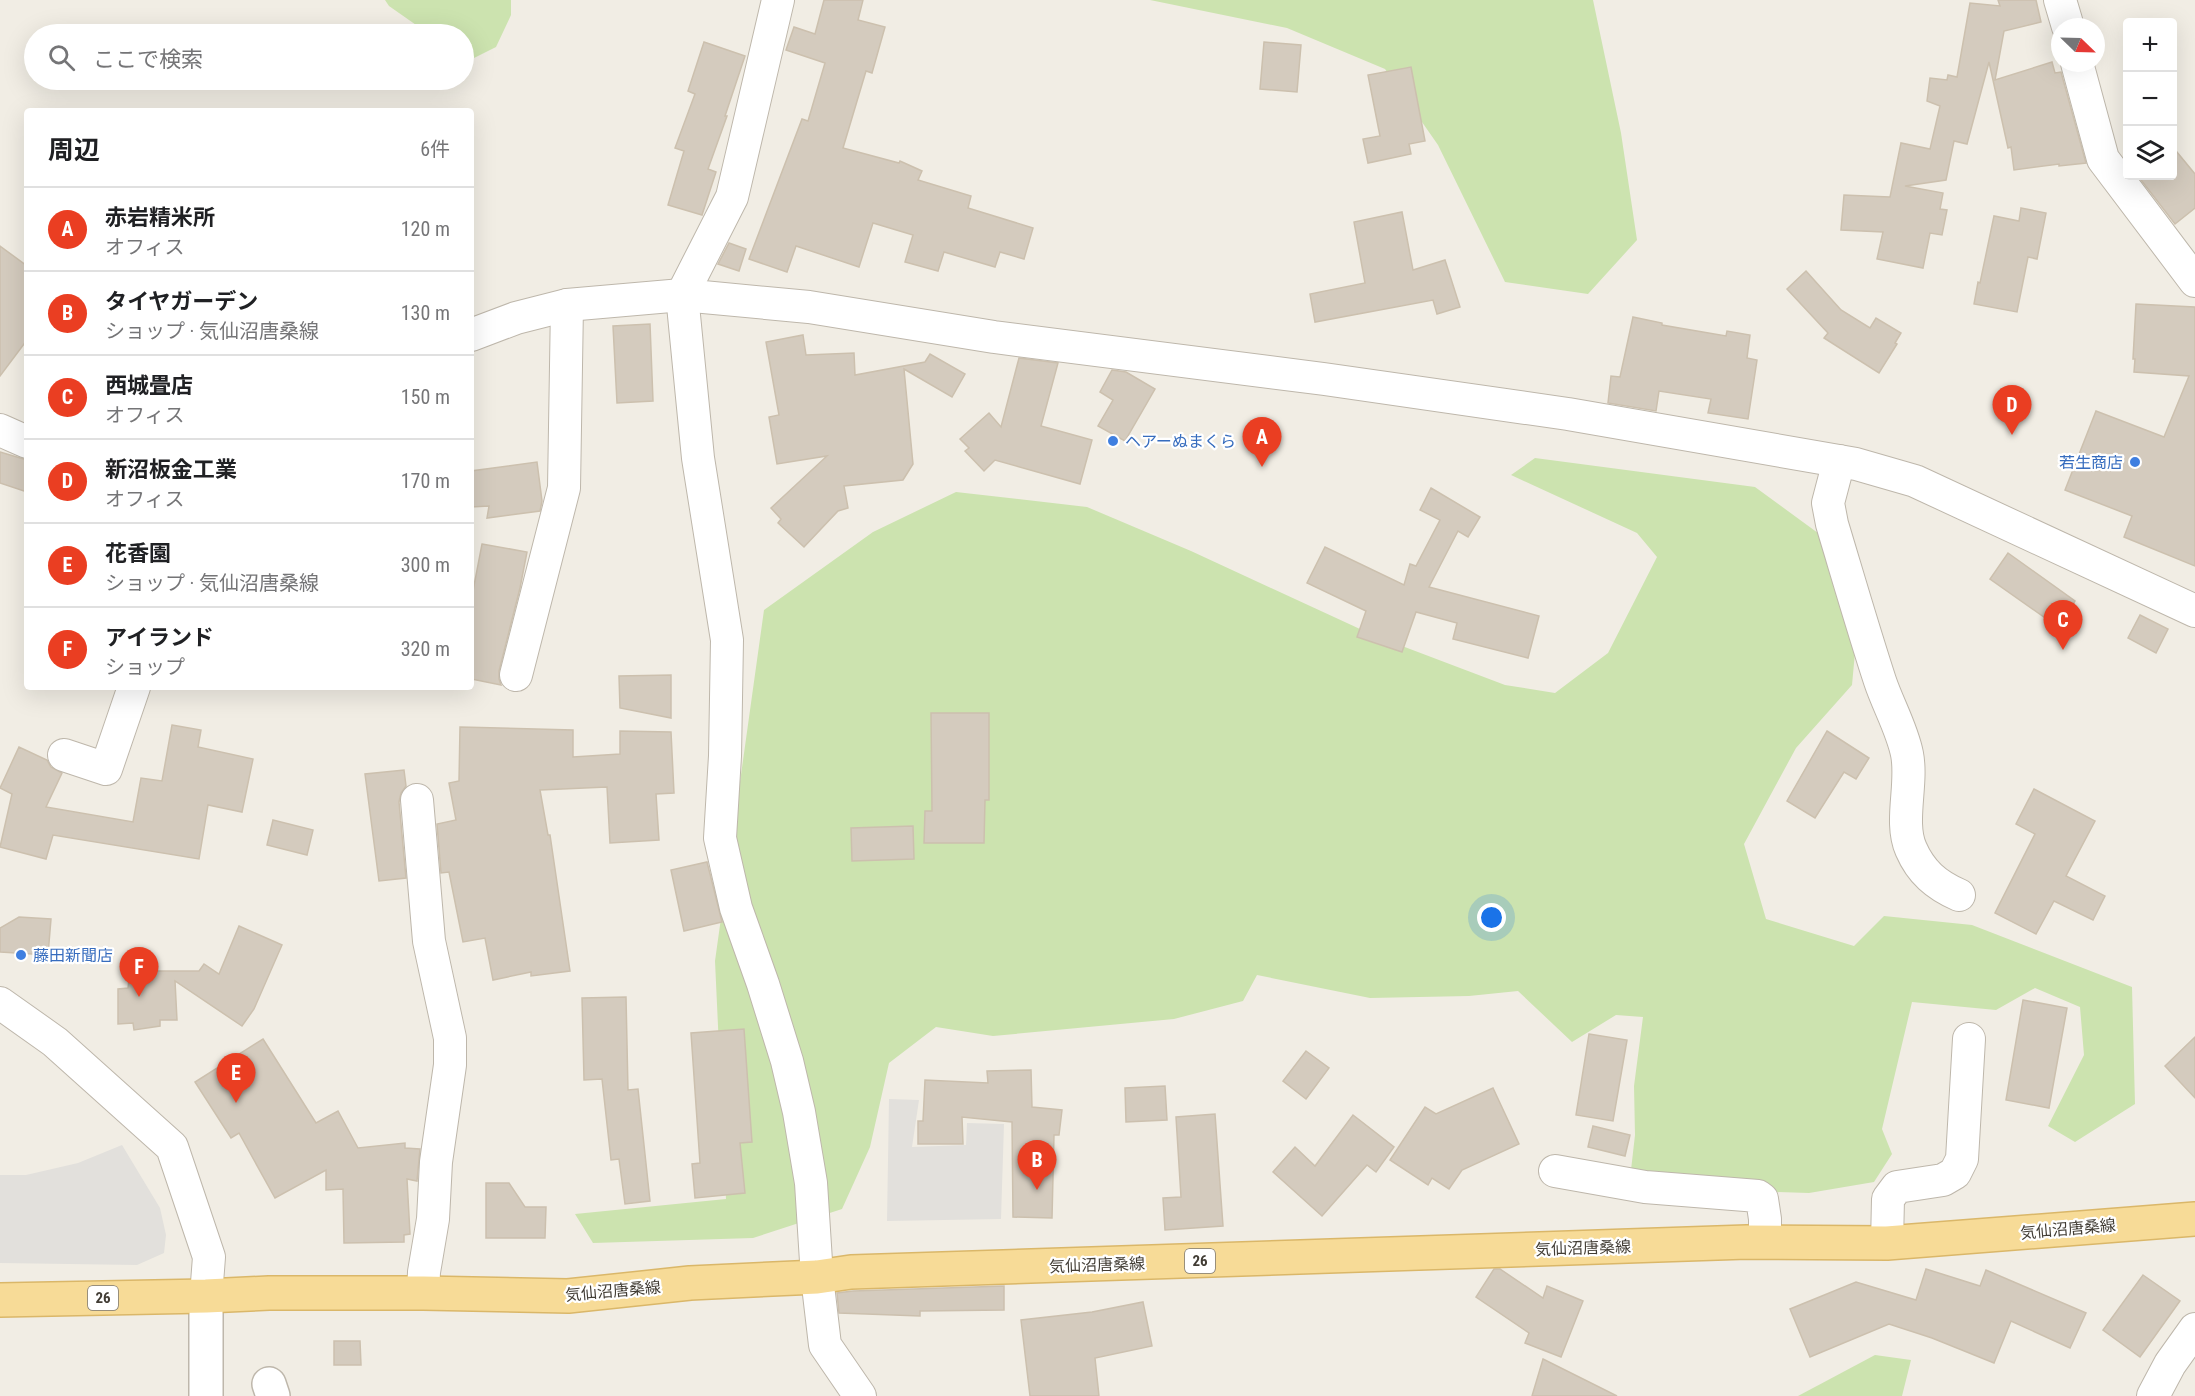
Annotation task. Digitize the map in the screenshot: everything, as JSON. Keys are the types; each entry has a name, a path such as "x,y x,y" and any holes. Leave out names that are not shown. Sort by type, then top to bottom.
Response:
{"main road":[{"name":"気仙沼唐桑線","path":"0,1300 269,1293 568,1296 690,1283 817,1277 863,1272 1765,1242 1887,1243 2195,1219"}],"street":[{"path":"778,0 732,197 682,295 698,458 727,640 725,756 720,838 736,909 787,1061 799,1112 811,1183 817,1277 825,1345 860,1396"},
{"path":"2060,0 2065,18"},
{"path":"2079,72 2103,159 2195,281"},
{"path":"474,334 516,318 567,305 682,295 809,307 994,337 1347,382 1568,414 1839,461 1915,481 2195,611"},
{"path":"516,675 564,488 567,305"},
{"path":"0,430 24,441"},
{"path":"1839,461 1828,503 1832,524 1877,672 1906,753 1909,772 1907,835 1910,848 1925,874 1937,884 1959,895"},
{"path":"64,755 106,769 133,690"},
{"path":"417,800 429,941 450,1038 450,1065 436,1162 434,1219 424,1272 423,1293"},
{"path":"0,1003 55,1041 172,1147 209,1257 206,1296 206,1396"},
{"path":"1887,1243 1888,1199 1896,1186 1942,1180 1955,1173 1962,1159 1969,1039"},
{"path":"1555,1171 1645,1187 1758,1196 1762,1199 1765,1242"},
{"path":"2153,1396 2170,1364 2195,1329"}],"green space":[{"path":"385,0 511,0 511,15 496,47 474,58 474,24 415,24 389,6"},
{"path":"1150,0 1593,0 1621,133 1637,240 1588,294 1505,282 1438,145 1385,69 1287,28"},
{"path":"1535,458 1755,487 1833,544 1860,598 1852,685 1796,748 1744,844 1766,919 1854,946 1884,916 1972,925 2132,987 2135,1104 2075,1142 2048,1126 2084,1055 2080,1007 2035,988 1996,1010 1912,1002 1882,1129 1892,1154 1874,1182 1809,1193 1775,1192 1738,1178 1674,1180 1631,1170 1635,1135 1634,1086 1643,1017 1616,1015 1572,1042 1518,991 1469,996 1370,998 1257,975 1243,1001 1174,1019 993,1036 936,1027 889,1063 870,1147 842,1209 753,1238 593,1243 575,1214 726,1199 715,961 764,610 873,532 956,492 1087,507 1191,551 1373,635 1505,685 1555,693 1608,653 1657,557 1637,533 1511,475"},
{"path":"1875,1355 1911,1360 1902,1396 1798,1396"}],"shaded area":[{"path":"889,1099 919,1100 912,1147 966,1145 967,1123 1004,1124 1001,1219 887,1221"},
{"path":"122,1145 160,1208 166,1235 164,1253 137,1265 0,1263 0,1175 26,1175 78,1163"}],"building":[{"path":"824,0 863,0 858,20 885,27 872,73 866,71 843,148 899,163 900,161 922,171 918,180 971,196 968,208 1033,228 1024,259 1000,252 995,267 944,252 938,271 905,262 913,235 873,223 859,267 796,246 787,272 749,259 802,119 808,121 825,63 786,50 794,27 815,34"},
{"path":"1998,0 2036,0 2041,22 2004,31 1995,80 2051,62 2051,72 2061,72 2086,163 2014,170 2011,147 2008,148 1989,62 1967,144 1954,141 1946,180 1905,186 1943,193 1940,209 1947,210 1942,235 1930,233 1923,268 1877,259 1883,232 1841,230 1844,195 1890,197 1901,143 1930,149 1940,106 1927,101 1930,78 1947,80 1948,75 1957,77 1970,3 2000,6"},
{"path":"704,42 745,56 708,169 716,172 702,215 668,205 684,151 675,148 695,94 688,91"},
{"path":"1264,42 1301,45 1297,92 1260,89"},
{"path":"1411,67 1425,141 1409,144 1411,154 1368,163 1363,139 1380,136 1368,75"},
{"path":"2177,152 2195,174 2195,208 2175,224 2141,180 2177,180"},
{"path":"2021,208 2046,213 2037,259 2028,257 2017,312 1974,304 1994,216 2019,221"},
{"path":"1402,212 1413,270 1445,260 1460,307 1437,314 1433,300 1315,322 1310,294 1365,283 1354,222"},
{"path":"729,243 746,249 739,271 718,264"},
{"path":"0,246 24,264 24,344 0,376"},
{"path":"1806,271 1841,310 1870,328 1876,318 1901,333 1879,373 1824,338 1828,333 1787,289"},
{"path":"2136,304 2195,307 2195,566 2124,537 2132,516 2065,490 2096,411 2164,437 2189,376 2134,372"},
{"path":"1633,317 1662,323 1662,325 1726,336 1727,331 1750,335 1747,358 1757,360 1748,419 1708,413 1711,399 1659,391 1656,411 1608,403 1611,376 1620,377"},
{"path":"650,324 653,401 617,403 613,326"},
{"path":"803,335 806,355 854,353 855,375 925,362 930,354 965,374 952,397 904,369 913,464 903,480 844,486 848,508 838,511 804,547 778,523 781,519 771,508 827,456 777,464 769,417 779,415 766,342"},
{"path":"1019,358 1058,363 1041,426 1092,440 1080,484 995,460 984,471 965,451 969,448 960,439 989,413 1001,427"},
{"path":"1112,370 1126,372 1155,389 1125,441 1098,426 1113,400 1100,392"},
{"path":"0,452 24,459 24,491 0,483"},
{"path":"537,462 542,501 540,511 487,518 489,506 474,507 474,471"},
{"path":"1431,488 1480,517 1468,537 1458,531 1429,587 1539,616 1528,658 1453,639 1457,623 1416,612 1402,652 1357,637 1366,611 1307,583 1325,547 1404,585 1410,564 1416,566 1440,520 1420,510"},
{"path":"482,544 527,552 499,671 501,685 474,680 474,585"},
{"path":"2008,553 2075,601 2058,627 1990,579"},
{"path":"2140,615 2168,629 2156,653 2128,638"},
{"path":"671,675 671,718 620,708 619,676"},
{"path":"931,713 989,713 989,800 985,800 984,843 924,843 925,811 932,811"},
{"path":"172,725 201,730 198,747 253,759 242,812 208,805 199,859 53,835 46,859 0,847 12,794 0,788 19,747 47,760 51,767 62,773 46,807 133,822 141,778 162,781"},
{"path":"460,727 573,730 573,757 620,754 620,731 671,732 674,793 656,794 659,840 610,843 607,787 540,790 548,835 550,835 570,971 531,976 531,972 493,980 485,938 463,942 449,872 441,873 437,824 456,820 449,783 459,781"},
{"path":"1827,731 1869,758 1856,779 1844,772 1815,818 1787,801"},
{"path":"404,770 406,786 399,802 406,878 379,881 365,774"},
{"path":"2034,789 2095,821 2066,876 2105,896 2093,920 2054,901 2036,934 1995,913 2035,834 2016,824"},
{"path":"273,820 313,830 307,855 267,845"},
{"path":"913,826 914,859 852,861 851,828"},
{"path":"707,862 722,922 684,931 671,870"},
{"path":"19,917 51,919 48,955 0,952 0,928"},
{"path":"239,926 282,945 254,1009 242,1026 175,981 177,1020 160,1020 160,1026 134,1030 133,1023 118,1024 118,989 128,988 129,979 142,978 141,971 199,971 204,964 219,974"},
{"path":"626,997 628,1090 638,1089 650,1201 625,1204 619,1159 611,1160 602,1079 584,1080 582,998"},
{"path":"2023,1000 2067,1008 2049,1108 2006,1100"},
{"path":"744,1029 752,1142 740,1143 745,1193 695,1198 692,1164 700,1163 691,1033"},
{"path":"1589,1034 1627,1040 1613,1121 1576,1115"},
{"path":"2195,1037 2195,1098 2165,1066"},
{"path":"263,1039 316,1123 338,1111 358,1148 405,1143 405,1148 420,1149 417,1181 407,1179 410,1234 404,1235 404,1242 344,1243 343,1189 326,1190 326,1170 275,1198 239,1133 231,1138 195,1082"},
{"path":"1306,1051 1329,1068 1306,1099 1283,1081"},
{"path":"1031,1070 1032,1107 1062,1110 1059,1135 1054,1135 1052,1218 1013,1217 1012,1122 962,1117 963,1144 918,1144 918,1121 923,1121 925,1080 988,1083 987,1071"},
{"path":"1165,1086 1167,1120 1126,1122 1125,1088"},
{"path":"1493,1088 1519,1144 1462,1170 1449,1189 1432,1178 1428,1185 1390,1160 1425,1107 1436,1114"},
{"path":"1215,1114 1223,1226 1165,1230 1163,1198 1181,1197 1176,1117"},
{"path":"1353,1115 1394,1147 1376,1172 1367,1165 1322,1216 1273,1172 1295,1147 1315,1166"},
{"path":"1593,1126 1630,1135 1625,1156 1588,1147"},
{"path":"486,1183 509,1183 525,1207 546,1207 545,1238 486,1238"},
{"path":"1494,1269 1500,1269 1543,1298 1547,1286 1583,1301 1561,1357 1525,1343 1529,1333 1476,1297"},
{"path":"1926,1269 1980,1286 1986,1270 2086,1313 2070,1348 2011,1321 1994,1363 1932,1338 1889,1324 1810,1357 1790,1309 1856,1282 1916,1300"},
{"path":"2143,1275 2180,1301 2140,1357 2103,1330"},
{"path":"1004,1286 1004,1310 920,1311 920,1316 839,1313 837,1293"},
{"path":"1143,1302 1152,1346 1095,1358 1099,1396 1030,1396 1021,1320 1092,1312"},
{"path":"334,1341 360,1341 361,1365 334,1365"},
{"path":"1543,1359 1617,1396 1532,1396"}],"place":[{"name":"新沼板金工業","path":"2012,435"},
{"name":"ヘアーぬまくら","path":"1113,441"},
{"name":"若生商店","path":"2135,462"},
{"name":"赤岩精米所","path":"1262,467"},
{"name":"西城畳店","path":"2063,650"},
{"name":"藤田新聞店","path":"21,955"},
{"name":"アイランド","path":"139,997"},
{"name":"花香園","path":"236,1103"},
{"name":"タイヤガーデン","path":"1037,1190"}]}
